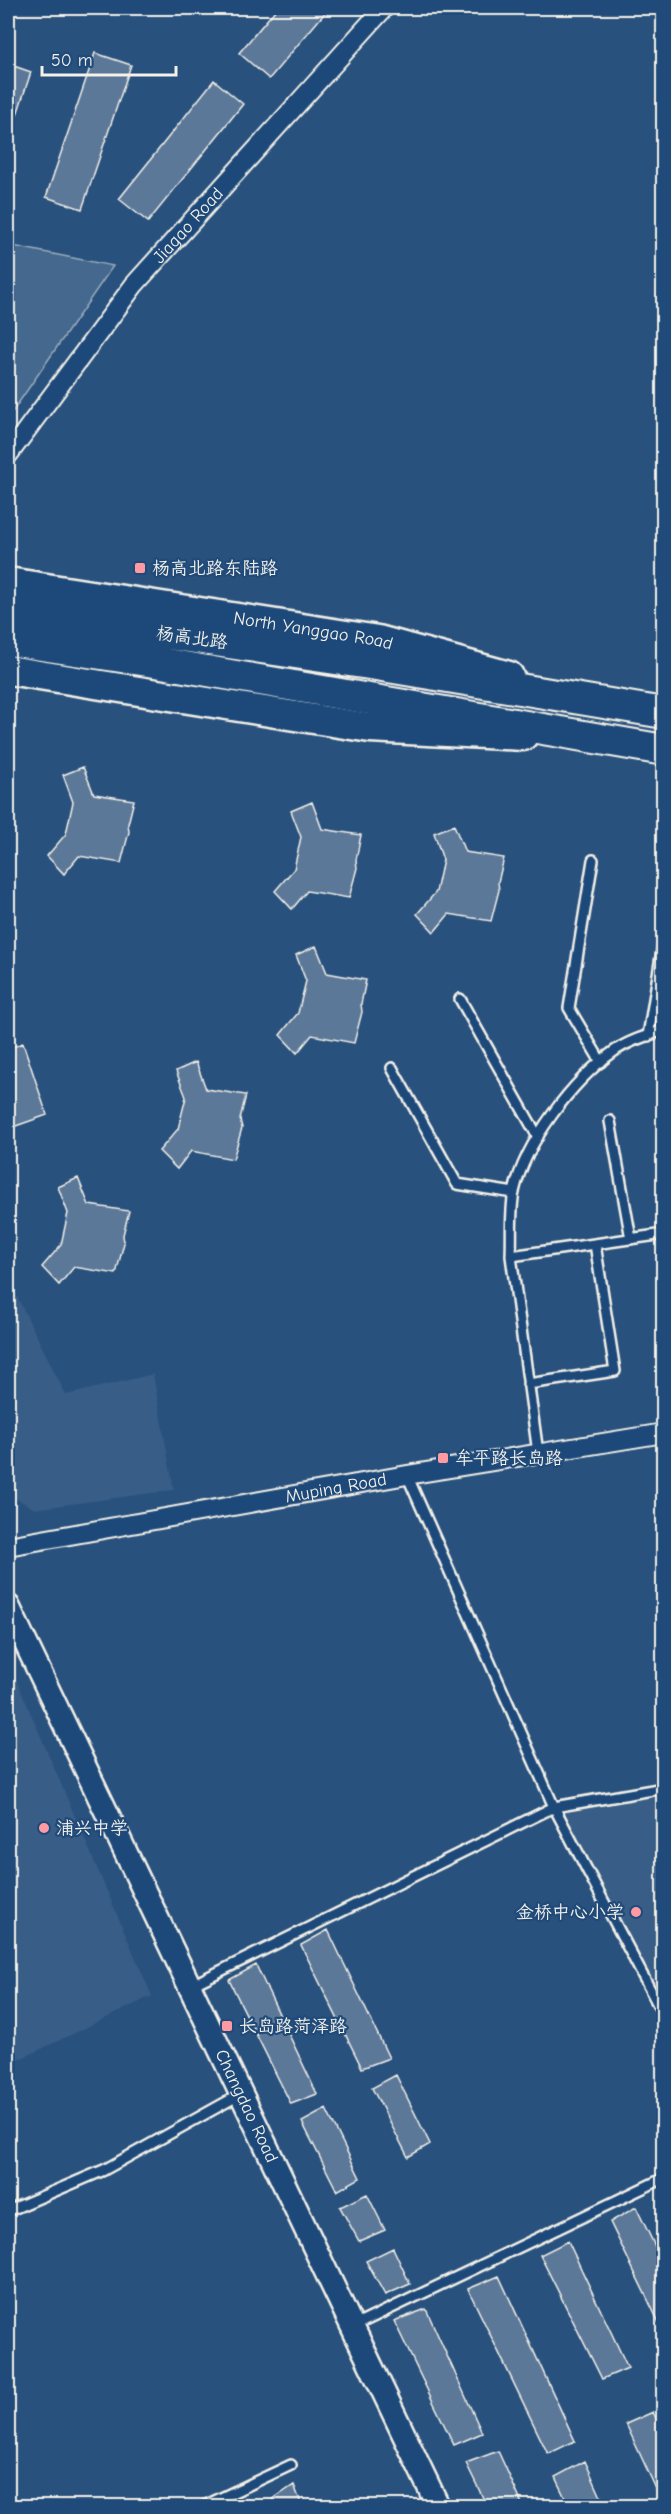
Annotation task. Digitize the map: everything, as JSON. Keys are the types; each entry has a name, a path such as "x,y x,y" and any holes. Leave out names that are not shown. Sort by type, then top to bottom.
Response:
{"highway":[{"name":"杨高北路","path":"8,610 376,665"},
{"name":"杨高北路","path":"8,640 369,699 606,741"},
{"name":"North Yanggao Road","path":"376,665 663,713"},
{"path":"606,741 663,750"}],"main road":[{"name":"North Yanggao Road","path":"8,582 378,640 612,704"},
{"path":"8,670 370,728 606,741"}],"street":[{"name":"Jiagao Road","path":"8,455 134,285 384,8"},
{"name":"Muping Road","path":"8,1546 407,1475 663,1433"},
{"name":"Changdao Road","path":"8,1606 438,2506"}],"lane":[{"path":"593,860 569,1008 602,1062"},
{"path":"648,1036 663,938"},
{"path":"460,999 538,1137"},
{"path":"538,1453 511,1256 514,1193 526,1155 552,1116 583,1078 628,1042 663,1030"},
{"path":"392,1068 457,1184 514,1193"},
{"path":"610,1121 632,1239"},
{"path":"511,1256 663,1234"},
{"path":"528,1384 615,1371 595,1244"},
{"path":"407,1475 554,1807 663,2016"},
{"path":"190,1986 554,1807 663,1788"},
{"path":"8,2211 104,2170 242,2094"},
{"path":"352,2327 663,2178"},
{"path":"204,2506 291,2465"}],"shaded area":[{"path":"8,245 113,266 8,418"},
{"path":"8,1278 66,1395 153,1374 174,1490 35,1509 8,1494"},
{"name":"浦兴中学","path":"8,1660 152,1996 8,2065"},
{"name":"金桥中心小学","path":"663,1788 663,2018 554,1807"}],"building":[{"path":"8,8 14,8 8,29"},
{"path":"277,8 329,8 269,79 239,53"},
{"path":"95,53 131,65 82,209 46,197"},
{"path":"8,64 31,72 8,142"},
{"path":"214,80 243,104 148,222 119,199"},
{"path":"83,767 94,794 134,800 128,824 129,832 121,863 79,856 64,874 47,856 66,834 73,802 63,775"},
{"path":"312,802 322,829 361,835 356,860 357,868 349,898 307,891 292,909 275,891 294,869 301,837 291,811"},
{"path":"454,825 465,852 504,858 498,882 499,890 491,921 449,914 434,932 417,914 436,892 443,860 434,833"},
{"path":"316,946 327,973 366,980 361,1004 362,1012 354,1043 312,1035 297,1053 280,1035 298,1013 306,981 296,955"},
{"path":"23,1043 47,1115 13,1127 8,1111 8,1049"},
{"path":"196,1062 206,1089 246,1095 240,1119 242,1128 233,1159 191,1151 177,1169 159,1151 178,1129 186,1097 176,1071"},
{"path":"78,1178 89,1205 129,1211 123,1235 124,1243 116,1274 74,1267 59,1285 42,1267 61,1245 68,1213 58,1187"},
{"path":"328,1930 389,2058 362,2068 301,1945"},
{"path":"256,1965 317,2094 291,2104 229,1980"},
{"path":"396,2075 430,2144 408,2157 372,2088"},
{"path":"326,2109 360,2178 337,2191 302,2122"},
{"path":"367,2194 385,2230 359,2241 340,2207"},
{"path":"636,2207 664,2265 664,2333 610,2222"},
{"path":"568,2241 628,2368 602,2379 540,2255"},
{"path":"393,2248 410,2284 385,2295 366,2261"},
{"path":"499,2276 575,2441 548,2454 468,2289"},
{"path":"426,2309 482,2433 454,2445 394,2321"},
{"path":"653,2412 664,2435 664,2506 626,2424"},
{"path":"498,2451 523,2506 487,2506 466,2463"},
{"path":"585,2461 605,2506 569,2506 555,2477"},
{"path":"294,2485 302,2506 275,2506 273,2499"}],"place":[{"name":"杨高北路东陆路","path":"140,568"},
{"name":"牟平路长岛路","path":"443,1458"},
{"name":"浦兴中学","path":"44,1828"},
{"name":"金桥中心小学","path":"636,1912"},
{"name":"长岛路菏泽路","path":"227,2026"}]}
